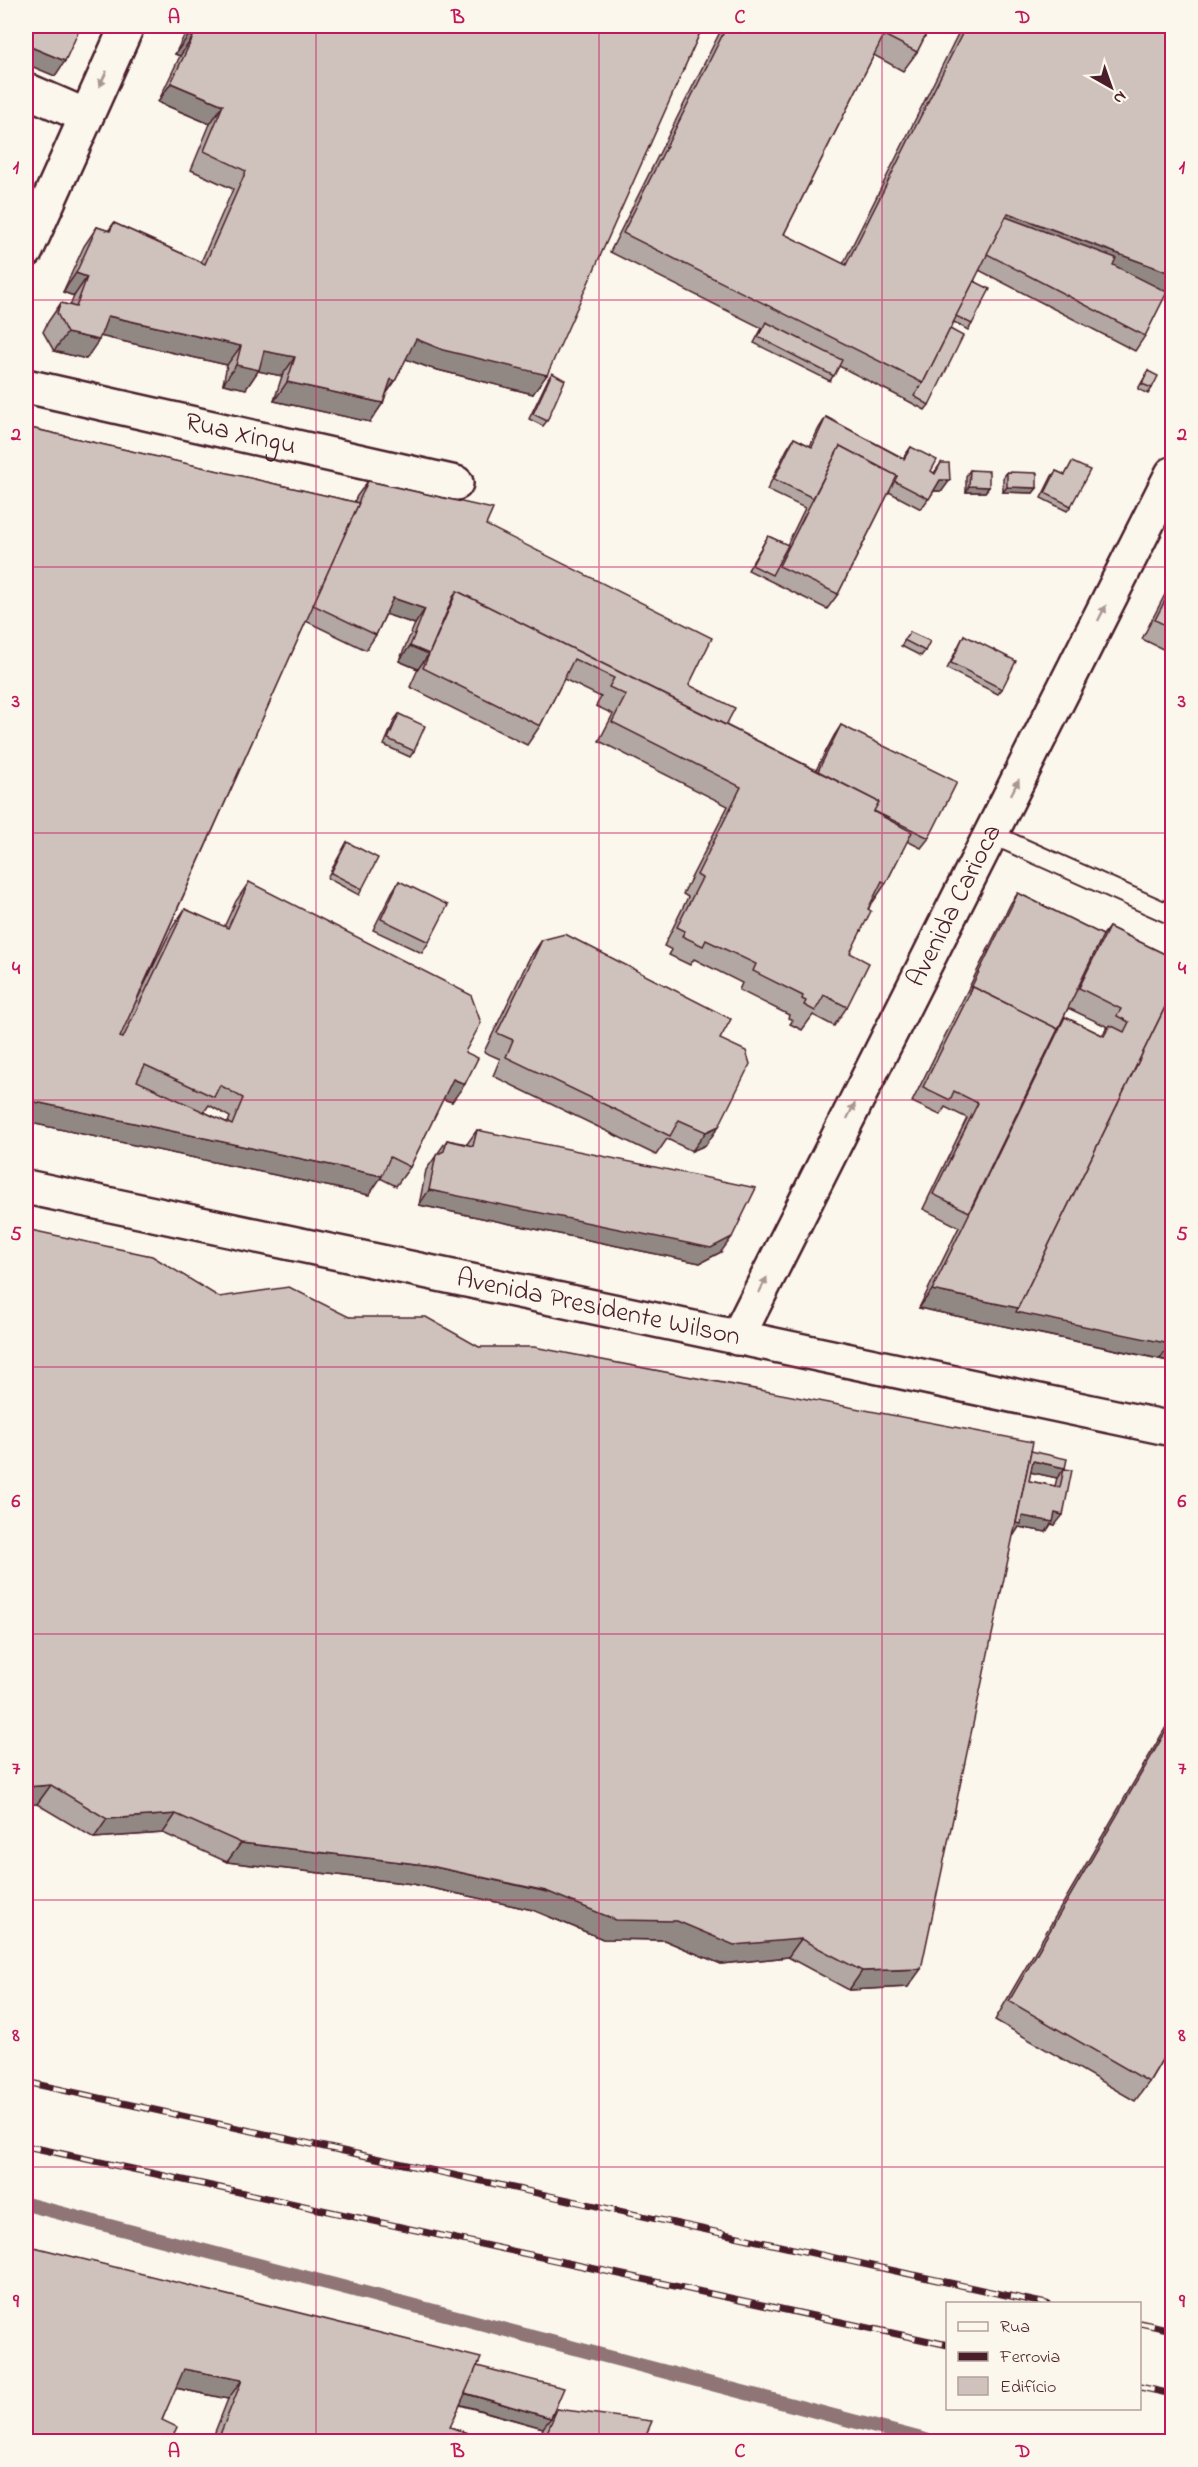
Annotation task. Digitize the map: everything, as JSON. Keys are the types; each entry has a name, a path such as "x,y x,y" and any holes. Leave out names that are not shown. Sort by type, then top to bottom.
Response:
{"street":[{"path":"26,251 128,26"},
{"path":"26,90 86,116"},
{"name":"Rua Xingu","path":"26,386 456,483"},
{"name":"Avenida Carioca","path":"737,1338 1173,474"},
{"name":"Avenida Presidente Wilson","path":"26,1187 1173,1430"}],"lane":[{"path":"991,834 1173,915"}],"building":[{"path":"26,26 81,26 65,61 26,45"},
{"path":"193,26 703,26 547,375 443,350 416,339 395,381 391,379 383,403 287,382 295,357 264,351 259,370 236,365 241,346 108,316 99,340 67,333 57,313 61,303 76,307 87,277 76,273 97,227 110,231 114,223 205,264 246,171 204,151 223,105 171,83 193,37 189,35"},
{"path":"727,26 930,26 917,52 884,35 784,234 846,265 966,26 1173,26 1173,274 1008,213 923,383 623,233"},
{"path":"26,113 33,116 26,133"},
{"path":"1006,217 1116,258 1113,265 1167,292 1145,336 987,254"},
{"path":"974,281 990,289 972,324 956,316"},
{"path":"766,322 842,360 834,376 758,337"},
{"path":"950,329 963,336 929,405 914,396"},
{"path":"1148,371 1158,376 1152,388 1142,384"},
{"path":"552,373 565,380 547,421 533,414"},
{"path":"826,417 904,459 911,447 937,460 931,471 935,474 941,463 949,463 950,480 940,480 929,499 894,481 897,476 840,446 813,498 774,479 794,438 812,447"},
{"path":"26,427 359,503 120,1037 123,1038 185,909 228,928 249,882 471,995 481,1023 465,1052 478,1058 465,1084 453,1079 410,1167 390,1157 382,1176 26,1100","holes":["145,1065 214,1097 220,1085 243,1098 232,1125 137,1081"]},
{"path":"840,446 897,476 838,594 779,566"},
{"path":"1072,462 1090,470 1071,506 1045,493 1056,471 1065,475"},
{"path":"970,470 989,471 989,487 969,486"},
{"path":"1007,472 1037,473 1037,488 1007,487"},
{"path":"368,481 493,509 486,525 712,638 689,685 735,708 726,725 457,591 429,654 410,646 425,609 393,598 376,635 313,605"},
{"path":"768,536 788,545 772,575 752,565"},
{"path":"1173,585 1173,629 1155,620"},
{"path":"457,591 879,802 874,812 912,832 886,883 882,881 868,909 871,911 850,953 869,963 847,1007 824,995 815,1011 804,1005 806,1001 802,999 803,996 753,971 756,964 706,940 703,946 682,936 685,931 677,927 702,878 697,875 741,787 612,722 626,695 609,687 614,678 574,659 540,726 423,668"},
{"path":"910,632 930,641 925,651 904,640"},
{"path":"964,635 1016,661 1002,689 951,663"},
{"path":"399,714 425,726 414,751 388,739"},
{"path":"841,725 957,782 929,838 874,811 879,802 818,771"},
{"path":"347,842 378,858 362,889 331,873"},
{"path":"399,881 448,905 429,942 381,919"},
{"path":"1018,893 1103,935 1058,1029 973,987 969,992"},
{"path":"1109,927 1173,958 1173,991 1018,1308 932,1290 1065,1017 1104,1036 1110,1025 1124,1032 1129,1022 1117,1016 1121,1009 1079,988"},
{"path":"565,934 731,1019 720,1039 746,1051 750,1064 719,1126 706,1132 679,1120 670,1136 506,1057 513,1040 497,1033 542,940"},
{"path":"973,987 1058,1029 969,1212 933,1194 978,1103 954,1091 950,1100 923,1087"},
{"path":"1173,991 1173,1340 1170,1344 1016,1312 1018,1308"},
{"path":"477,1130 756,1188 732,1237 711,1248 429,1190 436,1155 444,1151 447,1140 473,1146"},
{"path":"26,1229 152,1256 219,1297 289,1287 349,1317 426,1317 479,1347 534,1347 1033,1442 921,1969 862,1971 801,1939 734,1945 677,1921 616,1920 546,1891 426,1865 241,1843 176,1814 107,1819 51,1785 26,1787"},
{"path":"1031,1451 1067,1459 1065,1468 1033,1461 1029,1481 1060,1487 1064,1469 1072,1470 1063,1515 1055,1513 1053,1522 1022,1516 1021,1524 1016,1523"},
{"path":"1173,1719 1173,2041 1149,2082 1009,2001"},
{"path":"26,2245 481,2358 450,2427 493,2442 217,2442 242,2380 184,2369 162,2420 177,2427 170,2442 26,2442"},
{"path":"477,2366 564,2388 551,2418 465,2393"},
{"path":"557,2409 652,2421 643,2442 543,2442"}],"waterway":[{"path":"26,2204 933,2442"}],"railway":[{"path":"26,2082 1038,2302"},
{"path":"26,2146 946,2345"},
{"path":"1141,2323 1172,2330"},
{"path":"1141,2387 1172,2394"}]}
